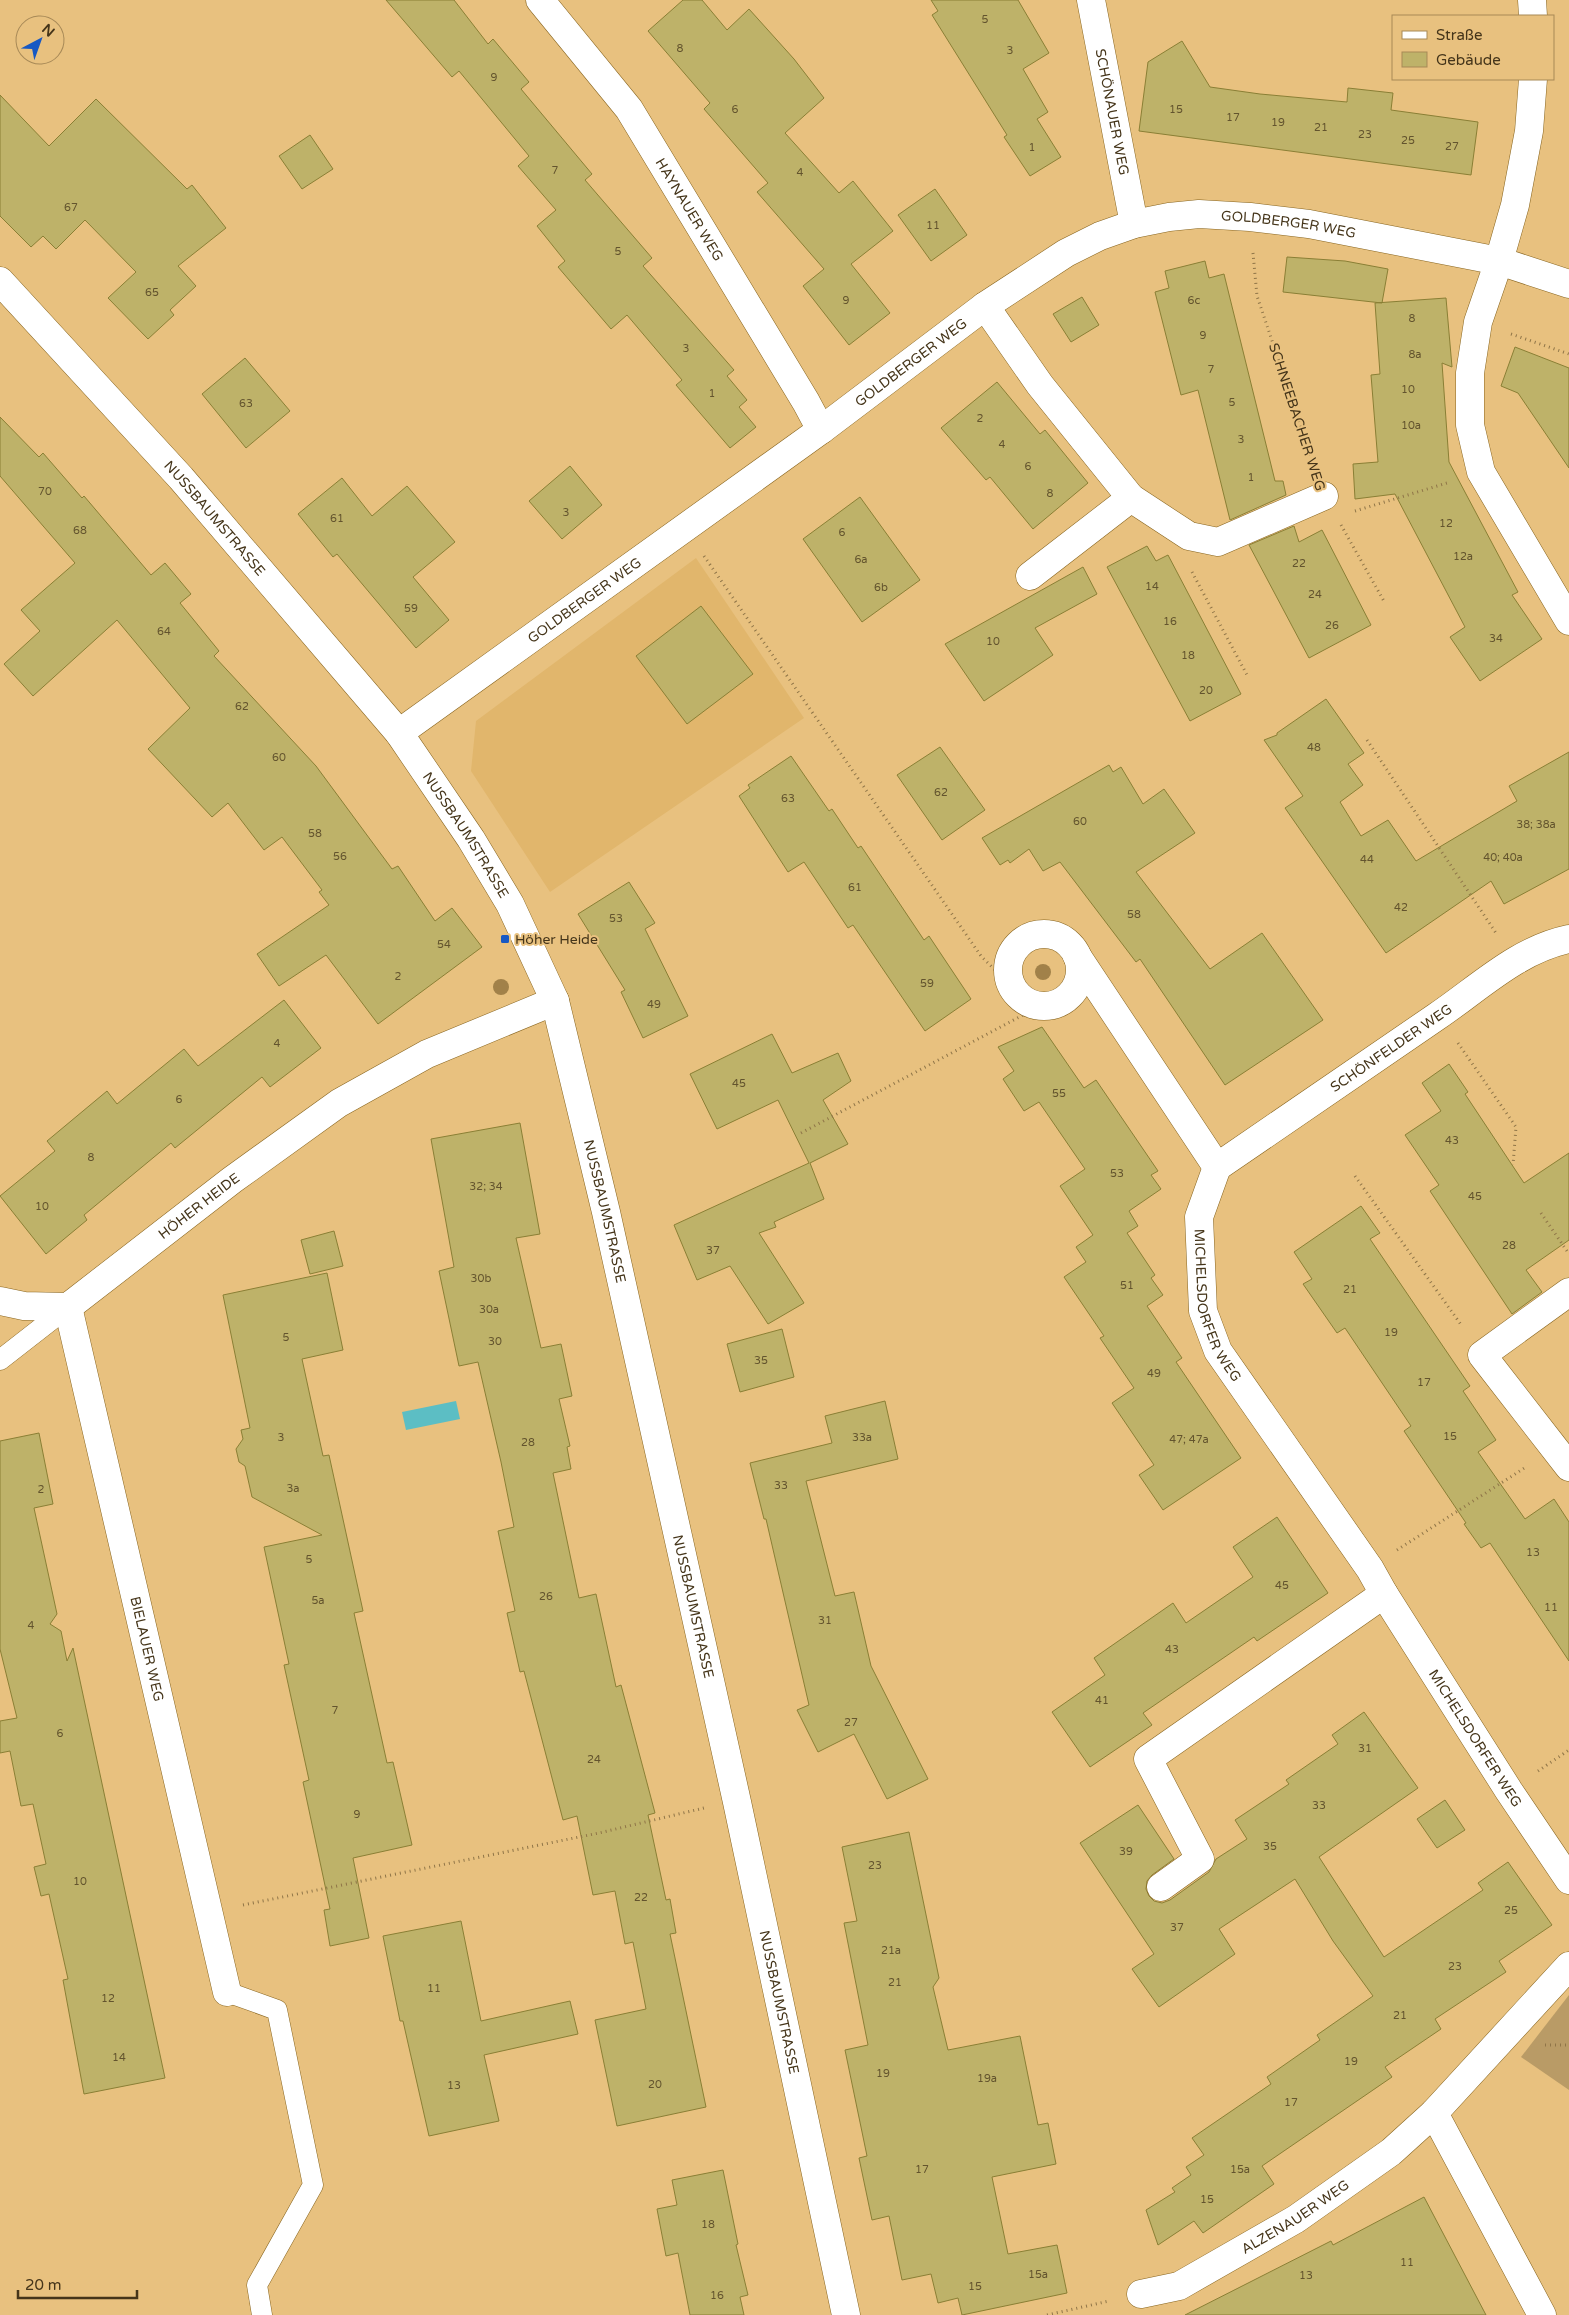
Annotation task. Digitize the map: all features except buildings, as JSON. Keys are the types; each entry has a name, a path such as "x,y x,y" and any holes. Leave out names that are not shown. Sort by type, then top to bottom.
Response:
{"street":[{"name":"HAYNAUER WEG","path":"540,0 629,109 806,402 820,430"},
{"name":"SCHÖNAUER WEG","path":"1090,0 1134,224"},
{"path":"1532,0 1533,15"},
{"path":"1533,80 1529,131 1515,205 1499,261 1478,322 1470,374 1469,399 1473,444 1481,472 1569,622"},
{"name":"GOLDBERGER WEG","path":"399,733 820,430 985,306 1066,252 1100,236 1134,224 1169,217 1200,214 1250,217 1308,224 1499,261 1569,284"},
{"name":"NUSSBAUMSTRASSE","path":"0,281 181,478 399,733 471,839 510,904 555,1001 606,1212 737,1802 846,2315"},
{"name":"SCHNEEBACHER WEG","path":"985,306 1040,385 1131,498 1189,536 1218,542 1330,507"},
{"path":"1030,576 1131,498"},
{"path":"1077,956 1080,966 1079,977 1069,996 1061,1002 1040,1006 1019,997 1008,977 1008,965 1015,950 1028,938 1039,934 1050,935 1061,939 1070,946 1077,956 1217,1167"},
{"name":"SCHÖNFELDER WEG","path":"1217,1167 1439,1015 1514,960 1550,943 1569,939"},
{"name":"HÖHER HEIDE","path":"68,1307 232,1180 339,1103 427,1054 555,1001"},
{"name":"MICHELSDORFER WEG","path":"1217,1167 1199,1217 1203,1311 1218,1351 1370,1569 1509,1790 1569,1880"},
{"path":"1562,1458 1482,1355 1569,1292"},
{"path":"0,1301 24,1306 68,1307"},
{"name":"BIELAUER WEG","path":"68,1307 227,1992"},
{"path":"1161,1887 1200,1859 1148,1759 1384,1594"},
{"name":"ALZENAUER WEG","path":"1141,2294 1179,2286 1296,2219 1390,2152 1434,2113 1569,1966"},
{"path":"1434,2113 1542,2315"}],"lane":[{"path":"0,1360 68,1307"},
{"path":"227,1992 278,2010 313,2185 257,2285 262,2315"}],"path":[{"name":"SCHNEEBACHER WEG","path":"1250,217 1257,296 1330,507"},
{"path":"1478,322 1569,354"},
{"path":"1385,603 1330,507 1481,472"},
{"path":"684,528 981,956 1013,988"},
{"path":"1189,536 1187,562 1247,675"},
{"path":"1367,740 1514,960"},
{"path":"801,1133 1040,1006"},
{"path":"1439,1015 1516,1127 1513,1165"},
{"path":"1355,1176 1482,1355"},
{"path":"1541,1213 1569,1254"},
{"path":"1370,1569 1562,1458"},
{"path":"208,1912 599,1833 737,1802"},
{"path":"1047,2315 1141,2294"}],"shaded area":[{"path":"696,558 804,718 550,892 471,771 476,721"},
{"path":"1569,1995 1569,2090 1521,2057"}],"water":[{"path":"456,1401 460,1419 406,1430 402,1412"}],"place":[{"name":"Höher Heide","path":"505,939"}]}
